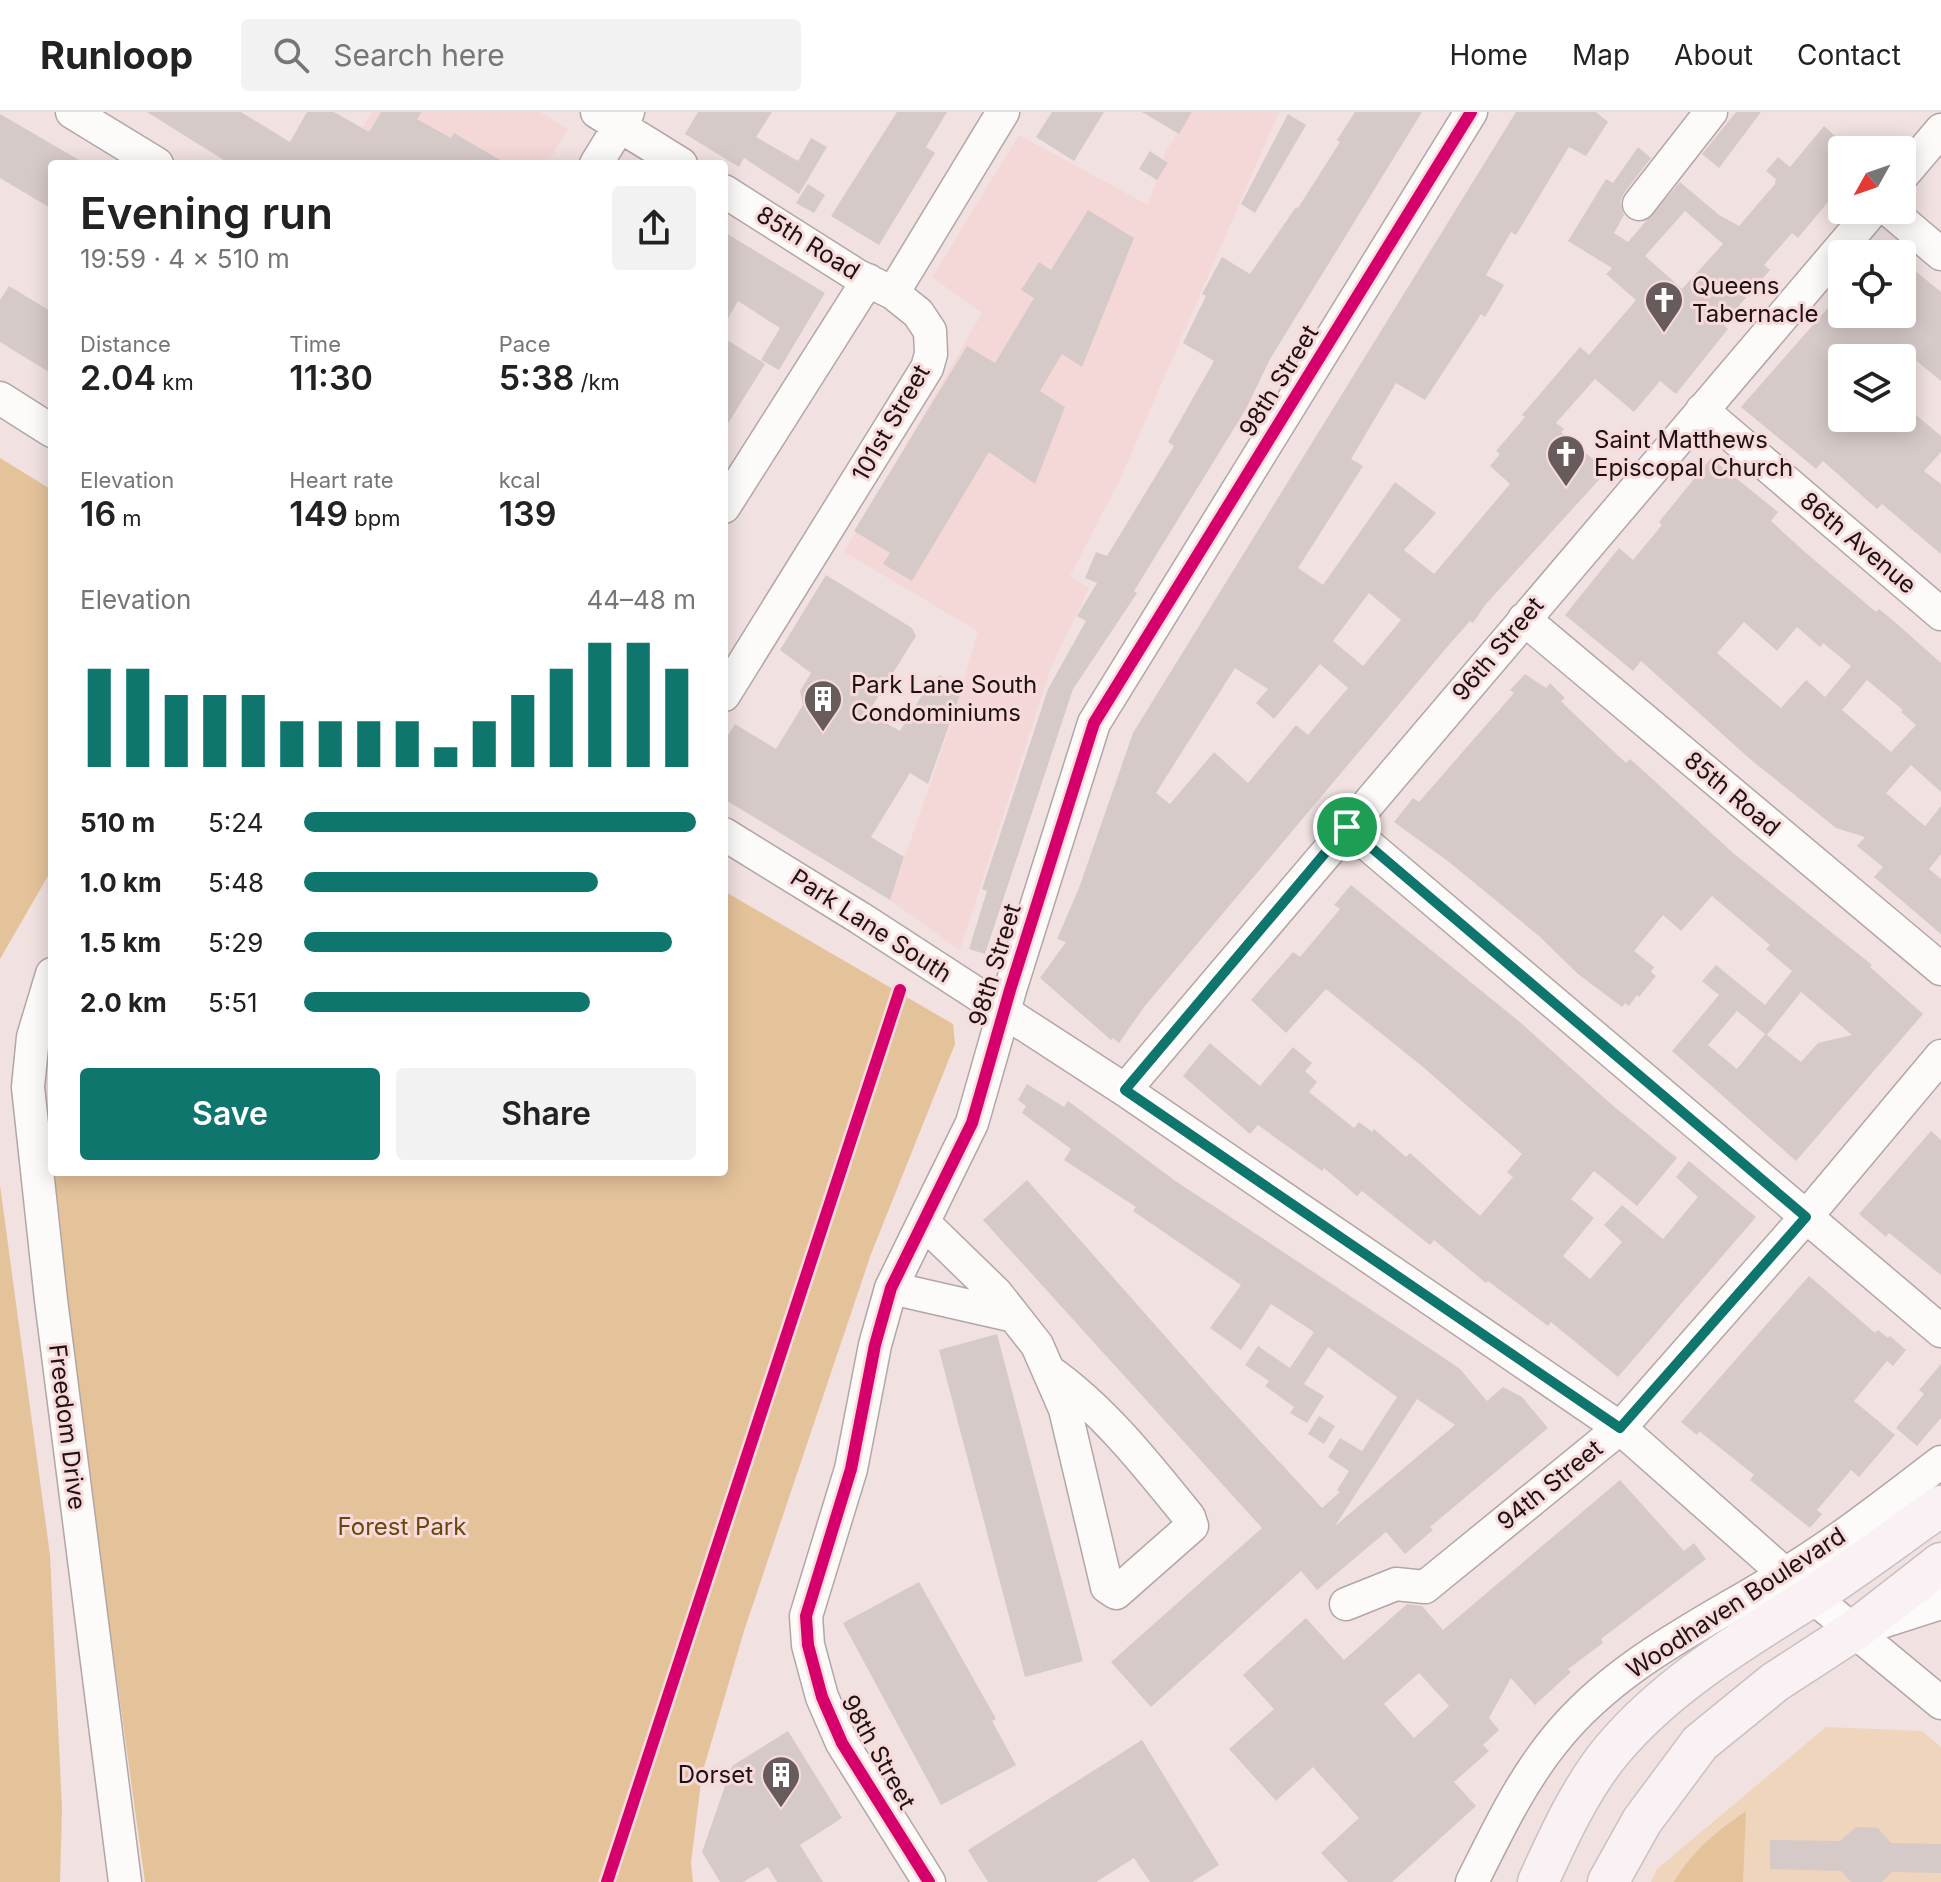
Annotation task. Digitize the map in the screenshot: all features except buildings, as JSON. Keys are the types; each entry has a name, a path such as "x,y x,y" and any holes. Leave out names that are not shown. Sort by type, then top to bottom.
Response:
{"main road":[{"name":"Woodhaven Boulevard","path":"1538,1882 1591,1781 1613,1748 1664,1697 1799,1585 1941,1506"},
{"path":"1608,1882 1642,1821 1700,1743 1775,1682 1855,1630 1941,1563"}],"street":[{"path":"72,112 150,160"},
{"path":"728,501 1003,112"},
{"name":"98th Street","path":"929,1882 842,1743 822,1697 808,1645 806,1616 851,1469 875,1345 891,1288 972,1123 1094,723 1471,112"},
{"path":"1639,204 1711,112"},
{"path":"598,160 615,117 675,160"},
{"path":"1916,159 1941,130"},
{"name":"85th Road","path":"728,193 880,286"},
{"name":"96th Street","path":"1125,1090 1861,224"},
{"path":"1906,224 1941,254"},
{"name":"101st Street","path":"728,689 927,368 930,331 918,313 880,286"},
{"path":"0,398 48,428"},
{"name":"86th Avenue","path":"1702,410 1941,614"},
{"name":"85th Road","path":"1524,619 1941,969"},
{"path":"1347,827 1941,1331"},
{"name":"Park Lane South","path":"728,837 1125,1090 1620,1428 1799,1585 1941,1703"},
{"name":"Freedom Drive","path":"48,987 33,1037 28,1087 53,1315 125,1882"},
{"name":"94th Street","path":"1346,1604 1396,1584 1425,1587 1620,1428 1806,1217 1941,1056"},
{"path":"925,1224 996,1293 1037,1345 1065,1409 1107,1587 1116,1593 1192,1526 1189,1517 1147,1465 1078,1391 1049,1371"},
{"path":"891,1288 1014,1316"},
{"name":"Woodhaven Boulevard","path":"1472,1882 1520,1789 1554,1741 1585,1707 1658,1648 1799,1585 1831,1545 1941,1462"},
{"path":"1855,1630 1941,1603"}],"shaded area":[{"path":"372,112 540,112 568,129 549,160 342,160"},
{"path":"1190,112 1279,112 1122,475 1070,576 1089,588 1050,670 960,950 890,900 952,720 978,631 844,552 982,313 932,277 1019,135 1148,205 1166,151"},
{"path":"1826,1727 1922,1731 1941,1747 1941,1882 1651,1882 1657,1869"}],"green space":[{"path":"0,458 48,488 48,876 0,959"},
{"name":"Forest Park","path":"728,893 953,1024 955,1044 871,1254 744,1631 702,1774 691,1863 693,1882 145,1882 86,1456 53,1176 728,1176"},
{"path":"0,1185 50,1555 62,1809 60,1882 0,1882"},
{"path":"1746,1811 1743,1882 1674,1882 1706,1842"}],"cycle path":[{"path":"929,1882 842,1743 822,1697 808,1645 806,1616 851,1469 875,1345 891,1288 972,1123 1010,990 1094,723 1471,112"},
{"path":"607,1882 900,990"}],"place":[{"name":"Queens Tabernacle","path":"1664,334"},
{"name":"Saint Matthews Episcopal Church","path":"1566,488"},
{"name":"Park Lane South Condominiums","path":"823,733"},
{"name":"Dorset","path":"781,1809"}],"route":[{"path":"1347,827 1806,1217 1620,1428 1125,1090 1347,827"}]}
